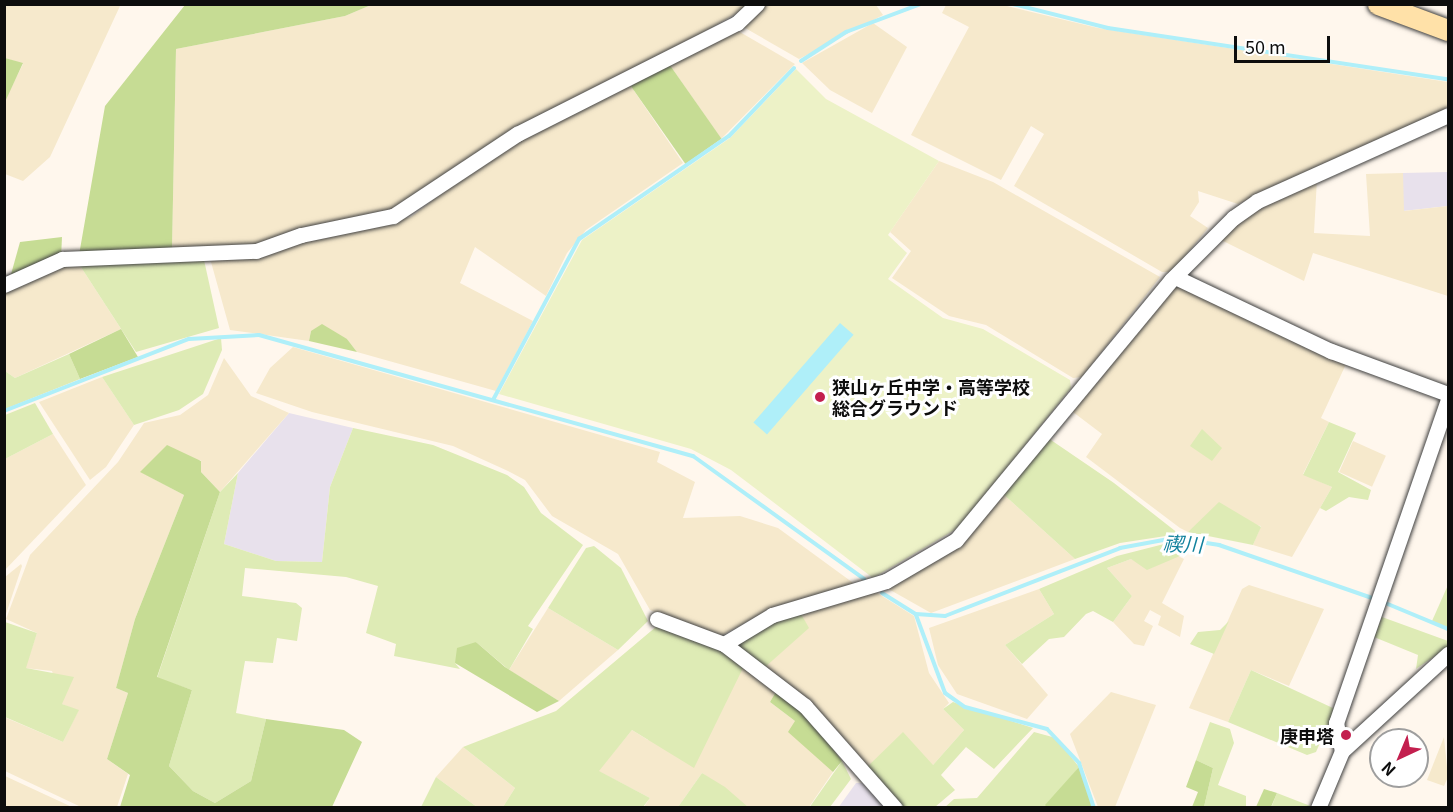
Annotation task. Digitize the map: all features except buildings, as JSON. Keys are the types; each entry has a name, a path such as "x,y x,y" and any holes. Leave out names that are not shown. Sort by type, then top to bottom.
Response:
{"street":[{"path":"4,285 62,259 256,251 301,235 393,216 517,134 736,23 757,4"},
{"path":"1378,4 1449,30"},
{"path":"724,644 772,615 886,581 956,540 1207,240 1257,201 1449,115"},
{"path":"1175,277 1331,351 1449,394"},
{"path":"1342,751 1336,723 1449,400"},
{"path":"657,619 724,644 805,706 895,807"},
{"path":"1318,807 1342,751 1449,654"}],"shaded area":[{"path":"5,5 120,6 50,157 23,181 5,174 4,102 23,64 5,58"},
{"path":"371,5 751,5 388,213 259,246 172,248 176,49 345,16"},
{"path":"762,5 876,5 883,15 799,59 740,25"},
{"path":"946,5 1003,5 1098,28 1448,82 1448,105 1442,113 1238,204 1198,191 1199,202 1190,216 1208,228 1172,272 1162,272 1014,186 1044,134 1031,126 1001,180 911,135 969,27 942,13"},
{"path":"873,23 907,47 872,113 830,90 802,63"},
{"path":"733,28 795,64 721,139 667,61"},
{"path":"628,82 683,163 586,230 567,253 546,296 475,247 460,283 533,321 496,391 357,352 347,339 311,331 309,341 230,330 211,262 215,257 411,217 496,152"},
{"path":"939,161 993,182 1160,277 1082,377 1073,378 986,325 949,316 892,278 911,251 890,232"},
{"path":"1448,172 1448,206 1403,211 1403,173"},
{"path":"1403,173 1404,211 1448,206 1448,296 1313,253 1304,281 1215,237 1245,214 1317,179 1314,233 1370,236 1366,174"},
{"path":"77,261 121,329 15,378 5,371 5,288"},
{"path":"1179,287 1347,362 1321,418 1329,422 1303,474 1332,487 1292,557 1253,545 1261,526 1207,517 1188,532 1086,457 1102,434 1069,409 1172,288"},
{"path":"293,347 660,452 657,462 695,482 683,518 740,516 778,528 856,585 767,611 717,638 650,610 618,554 552,516 525,480 453,446 312,412 256,393 270,368"},
{"path":"224,358 251,396 289,413 220,492 201,472 201,460 141,472 184,495 135,619 116,688 128,693 107,759 128,774 117,807 81,807 5,771 4,717 63,742 78,711 62,704 52,671 25,668 37,633 6,619 30,555 118,462 144,423 180,415 208,395"},
{"path":"102,377 134,425 106,467 90,480 39,402"},
{"path":"289,413 353,428 330,487 322,562 276,561 224,544 238,473"},
{"path":"53,434 86,485 5,570 5,459"},
{"path":"1353,441 1386,456 1372,487 1339,472"},
{"path":"1002,493 1075,559 931,613 885,587 917,569"},
{"path":"1174,554 1184,559 1162,603 1184,616 1180,637 1158,625 1161,616 1150,610 1144,621 1153,626 1144,646 1134,644 1113,622 1132,596 1107,568 1131,559 1151,568"},
{"path":"21,564 22,566 5,617 5,577"},
{"path":"1249,585 1324,609 1289,686 1251,670 1228,722 1189,708 1242,589"},
{"path":"1039,589 1054,614 1005,645 1048,695 1027,719 957,694 938,665 929,628"},
{"path":"874,591 914,616 929,673 949,703 943,709 964,730 933,765 865,769 764,668 806,624 800,612"},
{"path":"548,608 618,650 559,701 509,670"},
{"path":"744,666 777,690 770,702 795,721 833,772 809,807 748,807 702,773 678,807 643,808 650,798 598,771 632,730 648,740"},
{"path":"1111,692 1156,705 1115,807 1098,807 1070,734"},
{"path":"1444,737 1448,777 1444,786 1429,781 1429,775"},
{"path":"463,747 515,788 503,807 477,807 436,777"},
{"path":"5,776 72,807 5,807"},
{"path":"856,783 862,783 887,807 838,808"}],"green space":[{"path":"185,5 371,5 345,16 176,49 172,248 79,255 105,106"},
{"path":"4,58 23,63 5,102"},
{"path":"667,61 721,139 685,164 631,86"},
{"path":"796,69 826,99 939,161 888,235 907,253 888,279 943,318 983,329 1070,380 1071,388 958,528 873,578 731,470 691,449 499,394 582,240 730,138"},
{"path":"62,237 61,258 10,278 20,242"},
{"path":"204,260 219,328 136,352 77,261"},
{"path":"322,324 347,339 357,352 309,341 311,331"},
{"path":"121,329 138,357 80,379 69,354"},
{"path":"221,338 222,350 203,394 179,410 134,425 102,377"},
{"path":"69,354 80,379 5,409 5,371 15,378"},
{"path":"35,403 53,434 5,459 5,415"},
{"path":"1329,422 1356,433 1338,472 1371,490 1368,500 1349,497 1326,511 1320,508 1332,487 1303,475"},
{"path":"353,428 433,445 507,475 524,487 541,513 583,545 528,626 533,629 509,670 476,642 455,663 460,669 394,656 396,644 366,633 378,586 346,577 245,568 242,596 296,603 302,608 297,641 277,638 273,663 245,661 236,713 266,719 251,781 215,803 193,791 169,766 192,690 157,678 220,492 238,473 224,544 276,561 322,562 330,487"},
{"path":"1202,429 1222,448 1212,461 1190,446"},
{"path":"1048,438 1114,483 1179,534 1120,543 1075,559 1002,493"},
{"path":"167,445 201,461 201,472 220,492 157,677 192,690 169,766 193,791 215,803 251,781 266,719 344,730 362,742 332,807 120,807 130,775 107,759 128,693 116,688 135,619 184,495 140,472"},
{"path":"1219,502 1261,527 1253,545 1188,532"},
{"path":"1168,543 1187,545 1187,553 1147,570 1131,559 1107,568 1132,596 1113,622 1093,611 1086,614 1064,637 1049,639 1022,664 1005,645 1054,614 1039,589 1117,556"},
{"path":"594,546 621,568 648,621 618,650 548,608 586,548"},
{"path":"1448,585 1448,628 1432,621"},
{"path":"800,612 809,628 764,668 736,645 760,625"},
{"path":"1382,617 1448,641 1448,647 1416,669 1418,655 1374,637"},
{"path":"1229,621 1214,654 1190,644 1198,632 1220,630"},
{"path":"5,622 37,633 26,668 74,677 62,704 79,710 63,742 5,717"},
{"path":"657,626 714,643 744,666 694,768 632,730 599,771 650,798 643,807 503,807 515,788 463,747 556,711"},
{"path":"476,642 505,667 559,701 537,712 455,663 457,648"},
{"path":"1251,670 1335,709 1316,752 1307,755 1228,722"},
{"path":"777,690 802,708 842,761 833,772 788,732 795,721 770,702"},
{"path":"953,702 1033,728 994,769 966,747 941,775 955,790 935,807 902,807 865,769 903,732 933,765 964,730 943,709"},
{"path":"1210,722 1230,729 1234,743 1218,785 1246,796 1246,807 1204,807 1213,768 1196,760"},
{"path":"1034,732 1056,738 1079,767 1047,807 944,808 954,799 977,798"},
{"path":"1196,760 1213,768 1204,807 1192,807 1198,792 1186,787"},
{"path":"842,761 851,779 830,807 809,808"},
{"path":"1079,767 1093,807 1047,807 1045,805"},
{"path":"702,773 725,787 748,807 678,807"},
{"path":"436,777 477,807 421,807"},
{"path":"1264,789 1277,793 1271,807 1256,807"},
{"path":"1277,793 1313,807 1271,808"}],"water":[{"path":"840,323 854,335 767,434 753,423"}],"waterway":[{"path":"801,61 846,32 921,4"},
{"path":"1013,4 1108,28 1447,79"},
{"path":"493,400 579,239 729,136 794,68"},
{"path":"4,411 189,339 259,335 693,456 864,579"},
{"name":"禊川","path":"882,593 916,614 945,616 1120,548 1174,538 1219,545 1375,599"},
{"name":"禊川","path":"1383,602 1448,629"},
{"path":"916,615 945,693 965,707 1047,729 1079,763 1094,808"}],"place":[{"name":"狭山ヶ丘中学・高等学校 総合グラウンド","path":"820,397"},
{"name":"庚申塔","path":"1346,735"}]}
